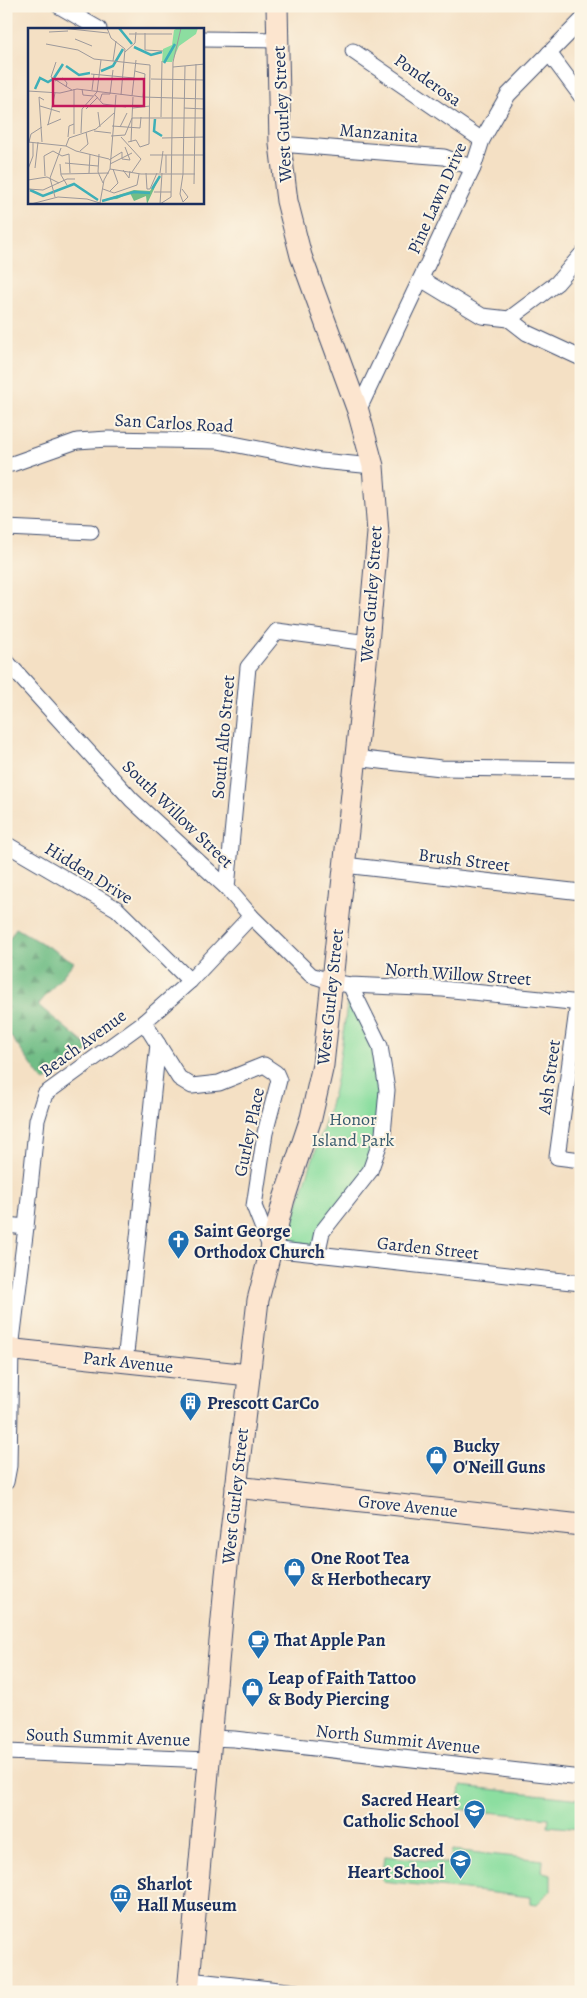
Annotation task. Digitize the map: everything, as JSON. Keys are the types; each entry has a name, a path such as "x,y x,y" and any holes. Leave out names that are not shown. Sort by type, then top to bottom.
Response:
{"main road":[{"name":"West Gurley Street","path":"189,1986 236,1488 258,1300 284,1199 313,1109 341,983 344,865 378,533 373,466 358,411 300,256 287,200 280,144 277,6"},
{"name":"Park Avenue","path":"8,1349 249,1375"},
{"name":"Grove Avenue","path":"236,1488 581,1525"}],"street":[{"path":"59,6 97,28"},
{"name":"Pine Lawn Drive","path":"358,411 473,168 482,140 508,95 581,21"},
{"path":"204,39 278,40"},
{"name":"Ponderosa","path":"353,51 482,140"},
{"path":"550,52 581,96"},
{"name":"Manzanita","path":"280,144 444,157 473,168"},
{"path":"509,319 557,283 581,256"},
{"path":"422,279 482,316 509,319 527,333 581,358"},
{"name":"San Carlos Road","path":"6,464 12,464 77,441 108,439 218,441 321,461 373,466"},
{"path":"6,528 91,532"},
{"name":"South Alto Street","path":"227,888 248,667 276,631 368,643"},
{"name":"South Willow Street","path":"6,661 132,800 227,888 251,916 311,975 341,983"},
{"path":"355,758 441,768 581,770"},
{"name":"Hidden Drive","path":"6,844 117,909 190,981"},
{"name":"Brush Street","path":"344,865 581,892"},
{"name":"Beach Avenue","path":"6,1482 9,1466 8,1349 26,1227 37,1120 45,1094 144,1022 190,981 251,916"},
{"path":"318,1255 322,1232 370,1171 383,1134 387,1090 380,1046 341,983"},
{"name":"North Willow Street","path":"341,983 443,989 579,1003"},
{"name":"Ash Street","path":"579,1003 557,1157 581,1160"},
{"name":"Gurley Place","path":"144,1022 179,1078 192,1086 219,1083 264,1065 276,1073 279,1080 265,1133 254,1206 271,1249"},
{"path":"124,1363 158,1044"},
{"path":"6,1224 26,1227"},
{"name":"Garden Street","path":"271,1249 581,1283"},
{"name":"North Summit Avenue","path":"211,1738 581,1778"},
{"name":"South Summit Avenue","path":"6,1752 209,1760"},
{"path":"189,1986 297,1992"}],"green space":[{"path":"16,928 74,962 38,1005 91,1049 44,1082 6,1030 6,944"},
{"name":"Honor Island Park","path":"350,985 366,1020 387,1090 370,1171 322,1232 317,1255 288,1251 300,1197 333,1094"},
{"path":"461,1786 581,1799 581,1829 548,1826 549,1818 458,1809"},
{"path":"452,1850 543,1860 542,1872 551,1874 551,1890 537,1904 531,1903 531,1897 382,1881 385,1856 450,1863"}],"place":[{"name":"Saint George Orthodox Church","path":"178,1260"},
{"name":"Prescott CarCo","path":"191,1422"},
{"name":"Bucky O'Neill Guns","path":"437,1475"},
{"name":"One Root Tea & Herbothecary","path":"295,1587"},
{"name":"That Apple Pan","path":"258,1659"},
{"name":"Leap of Faith Tattoo & Body Piercing","path":"252,1707"},
{"name":"Sacred Heart Catholic School","path":"475,1829"},
{"name":"Sacred Heart School","path":"460,1880"},
{"name":"Sharlot Hall Museum","path":"121,1913"}]}
